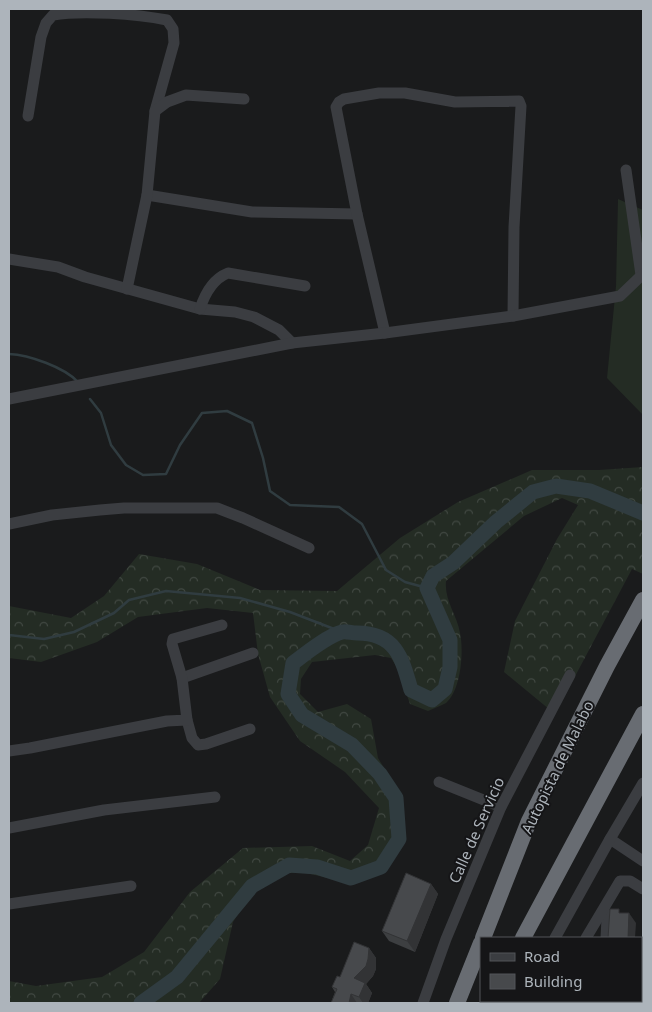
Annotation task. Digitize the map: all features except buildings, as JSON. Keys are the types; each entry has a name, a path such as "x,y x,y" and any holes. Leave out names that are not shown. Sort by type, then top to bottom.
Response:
{"highway":[{"name":"Autopista de Malabo","path":"483,937 529,822 607,666 643,600"},
{"path":"524,937 643,714"},
{"path":"457,1003 480,946"}],"street":[{"path":"28,116 42,37 46,23 52,15 115,14 166,20 173,28 174,42 156,111 147,195 127,289"},
{"path":"385,333 357,214 336,106 339,102 379,93 405,93 455,102 519,100 521,106 514,227 513,316"},
{"path":"156,111 168,102 186,95 244,99"},
{"path":"9,399 292,343 513,316 620,296 642,274 626,170"},
{"path":"147,195 252,212 357,214"},
{"path":"9,259 58,267 85,277 200,309 235,312 254,317 279,330 292,343"},
{"path":"200,309 204,296 219,276 228,272 305,286"},
{"path":"9,524 52,515 108,509 218,508 309,548"},
{"path":"222,625 174,639 172,644 182,678 187,720 192,738 198,746 250,729"},
{"path":"182,678 252,653"},
{"name":"Calle de Servicio","path":"424,1003 446,939 501,807 570,675"},
{"path":"9,751 167,721 187,720"},
{"path":"439,782 501,807"},
{"path":"555,937 643,783"},
{"path":"9,828 104,810 215,797"},
{"path":"610,839 643,861"},
{"path":"587,937 620,882 630,881 643,889"},
{"path":"9,904 131,886"},
{"path":"604,910 607,918 606,937"}],"green space":[{"path":"618,199 643,210 643,415 607,378 616,286"},
{"path":"643,467 643,574 632,569 555,714 504,672 515,621 557,539 578,505 562,498 524,516 446,581 447,595 460,633 462,650 458,680 451,697 446,703 428,711 410,704 398,669 391,658 375,655 312,662 301,679 300,694 318,712 347,704 371,719 378,758 395,786 404,806 404,836 386,871 355,884 306,873 278,873 253,890 233,922 220,979 199,1003 9,1003 9,981 36,986 102,977 144,952 190,892 243,848 312,846 350,861 368,845 379,808 345,772 300,741 270,697 258,654 253,613 207,608 138,617 97,642 41,662 9,658 9,606 71,618 104,596 139,554 197,564 260,590 337,591 400,538 458,502 532,470 599,470"}],"waterway":[{"path":"9,354 46,363 64,371 78,382"},
{"path":"90,399 101,413 111,445 126,465 143,475 166,474 180,445 202,413 227,411 252,423 263,458 270,491 290,505 339,507 362,524 386,570 405,582 427,588"},
{"path":"141,1003 177,977 252,886 289,865 317,867 351,878 381,867 399,839 396,798 380,774 352,745 302,715 288,694 293,663 336,634 342,632 370,634 381,637 395,649 411,690 432,700 445,689 450,667 450,640 427,588 433,576 453,563 496,522 533,492 556,486 590,491 643,513"},
{"path":"9,635 44,639 74,632 114,613 129,600 166,591 240,598 290,612 342,632"}]}
